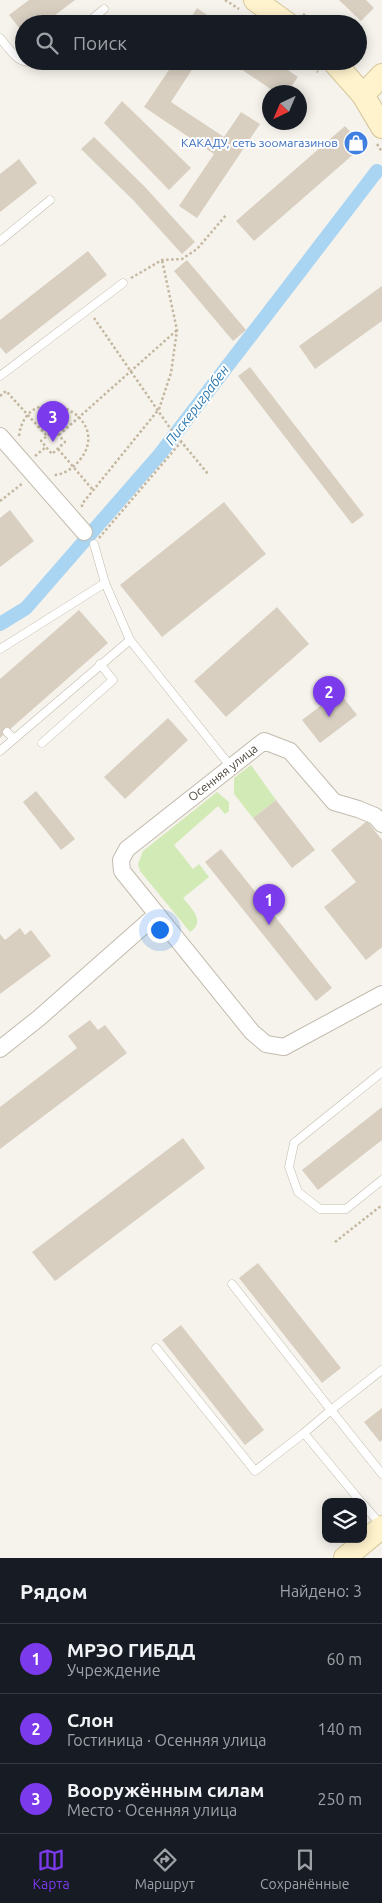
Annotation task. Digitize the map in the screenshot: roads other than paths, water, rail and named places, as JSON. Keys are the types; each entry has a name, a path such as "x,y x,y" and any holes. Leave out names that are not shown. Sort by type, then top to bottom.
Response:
{"main road":[{"path":"254,0 275,15"},
{"path":"341,70 363,96 382,127"},
{"path":"363,96 382,75"},
{"path":"344,1558 382,1527"}],"street":[{"path":"5,439 32,468 89,538"},
{"name":"Осенняя улица","path":"382,824 376,816 334,802 290,751 264,741 127,849 121,860 122,871 252,1032 266,1044 284,1047 382,994"},
{"path":"0,1049 39,1018 157,914"}],"lane":[{"path":"98,15 104,10"},
{"path":"0,38 15,56"},
{"path":"0,241 50,200"},
{"path":"0,376 123,283"},
{"path":"89,538 104,583 130,640 231,767"},
{"path":"0,649 104,583"},
{"path":"0,751 130,640"},
{"path":"42,743 113,680 100,664"},
{"path":"7,732 14,739"},
{"path":"382,1072 294,1143 289,1167 298,1192 320,1209 346,1209 382,1180"},
{"path":"232,1284 382,1473"},
{"path":"156,1348 255,1471 382,1370"},
{"path":"304,1433 358,1498"},
{"path":"367,1509 382,1527"}],"waterway":[{"name":"Пискериграбен","path":"0,624 26,608 160,454 377,171"}],"place":[{"name":"КАКАДУ, сеть зоомагазинов","path":"356,143"},
{"name":"Вооружённым силам","path":"53,442"},
{"name":"Слон","path":"329,717"},
{"name":"МРЭО ГИБДД","path":"269,925"}]}
